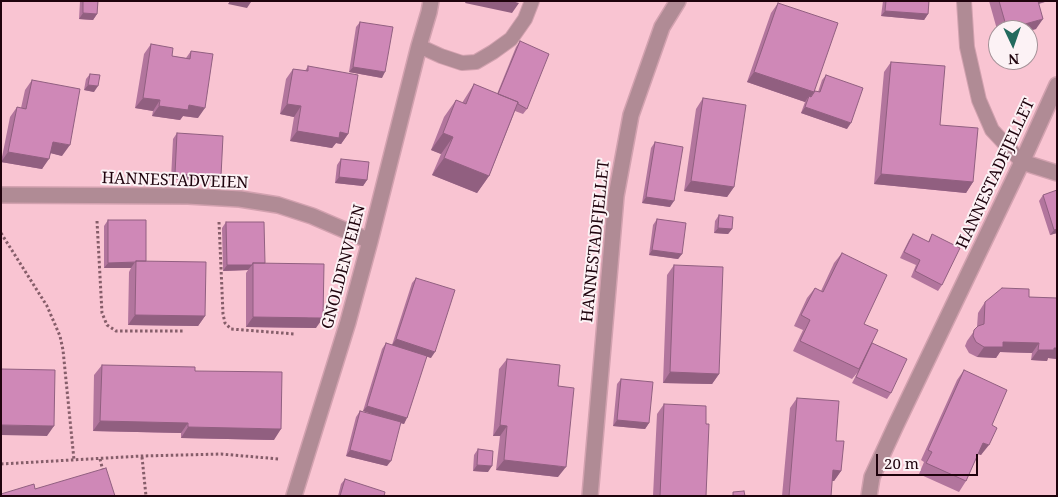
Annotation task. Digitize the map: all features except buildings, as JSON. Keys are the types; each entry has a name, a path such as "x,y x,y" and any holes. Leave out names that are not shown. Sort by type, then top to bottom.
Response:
{"street":[{"name":"GNOLDENVEIEN","path":"294,496 348,322 429,12 430,1"},
{"name":"HANNESTADFJELLET","path":"590,496 616,196 631,115 662,27 678,1"},
{"name":"HANNESTADFJELLET","path":"869,496 872,477 1057,85"},
{"path":"1022,162 1057,173"},
{"name":"HANNESTADVEIEN","path":"1,195 188,196 240,199 278,205 312,216 370,241"}],"lane":[{"path":"419,46 462,63 476,62 511,39 525,19 532,1"},
{"path":"964,1 967,47 979,100 992,130 1022,162"}],"path":[{"path":"96,195 102,313 106,325 116,331 184,331"},
{"path":"217,198 225,323 231,329 295,334"},
{"path":"1,233 46,306 60,336 64,350 74,460"},
{"path":"1,464 142,456 221,454 304,461"},
{"path":"142,456 146,496"},
{"path":"100,458 105,477"}]}
